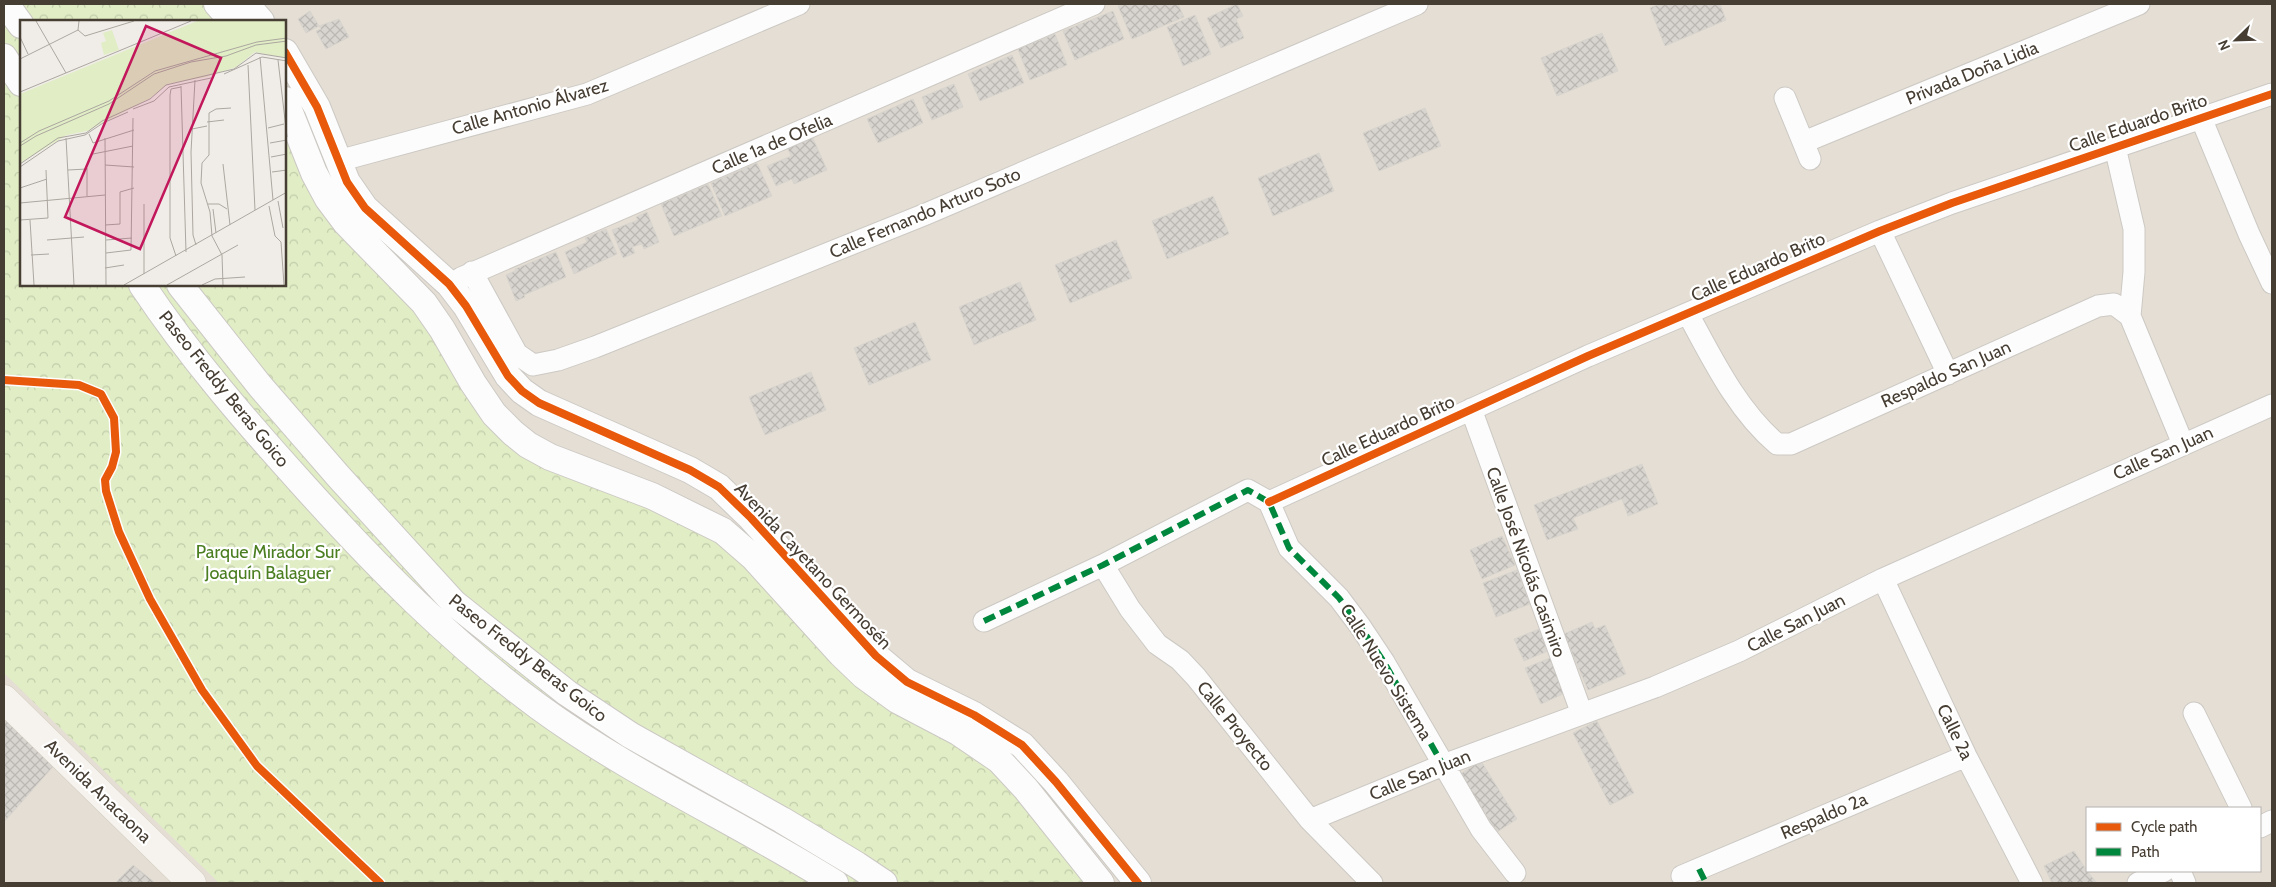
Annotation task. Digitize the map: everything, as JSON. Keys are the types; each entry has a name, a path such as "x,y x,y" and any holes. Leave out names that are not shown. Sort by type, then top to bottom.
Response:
{"main road":[{"name":"Avenida Anacaona","path":"4,699 192,883"}],"street":[{"path":"6,4 20,24"},
{"path":"217,4 231,20"},
{"path":"246,4 260,20"},
{"name":"Calle Antonio Álvarez","path":"338,161 586,94 799,4"},
{"name":"Calle 1a de Ofelia","path":"449,284 472,272 1094,4"},
{"name":"Calle Fernando Arturo Soto","path":"472,272 517,354 533,366 558,360 604,344 926,214 1417,4"},
{"name":"Privada Doña Lidia","path":"1785,98 1807,150 2140,4"},
{"name":"Avenida Cayetano Germosén","path":"286,54 317,107 347,182 365,208 449,284 466,306 508,376 522,391 540,403 690,470 718,487 751,518 876,656 907,682 974,715 1022,745 1056,782 1138,883"},
{"path":"4,57 20,81"},
{"name":"Calle Eduardo Brito","path":"1269,502 1588,356 1880,230 2272,94"},
{"path":"286,102 304,142 314,173 328,199 346,223 424,303 494,414 513,433 528,445 550,457 652,496 723,531 754,558 841,654 864,676 896,700 958,732 999,760 1026,789 1101,883"},
{"path":"2201,118 2248,234 2272,283"},
{"path":"2115,147 2134,229 2134,272 2130,316 2183,444"},
{"path":"1880,230 1948,374"},
{"name":"Paseo Freddy Beras Goico","path":"143,286 218,387 275,454 344,530 420,608 462,646 540,707 618,759 835,883"},
{"name":"Paseo Freddy Beras Goico","path":"181,286 266,393 339,478 454,603 567,693 630,735 857,864 884,883"},
{"name":"Respaldo San Juan","path":"1688,314 1721,374 1762,431 1777,444 1791,444 2098,306 2114,304 2130,316"},
{"name":"Calle San Juan","path":"1310,820 1443,765 1582,714 1740,651 1883,579 2272,404"},
{"name":"Calle José Nicolás Casimiro","path":"1471,409 1582,714"},
{"path":"984,621 1102,565 1248,490 1269,502"},
{"name":"Calle Nuevo Sistema","path":"1269,502 1290,548 1339,598 1360,626 1384,662 1481,829 1514,873"},
{"name":"Calle Proyecto","path":"1102,565 1130,610 1157,644 1180,660 1196,677 1310,820 1372,883"},
{"name":"Calle 2a","path":"1883,579 1966,756 2032,883"},
{"path":"2194,713 2241,807"},
{"name":"Respaldo 2a","path":"1695,876 1966,756"},
{"path":"2138,883 2162,872"}],"shaded area":[{"path":"4,4 2272,4 2272,883 4,883"}],"green space":[{"name":"Parque Mirador Sur Joaquín Balaguer","path":"4,4 211,4 225,20 20,20 20,286 286,286 286,103 293,118 493,425 726,545 920,724 998,772 1091,883 219,883 4,673"}],"building":[{"path":"1123,4 1178,4 1184,17 1132,39 1118,6"},
{"path":"1237,4 1243,16 1236,19 1244,38 1221,48 1207,18"},
{"path":"1659,4 1720,4 1726,20 1665,46 1650,8"},
{"path":"310,11 319,26 306,33 298,19"},
{"path":"1113,11 1124,39 1075,60 1063,31"},
{"path":"1195,15 1211,54 1183,66 1167,27"},
{"path":"339,19 349,37 326,49 316,31 321,29 319,26"},
{"path":"1602,33 1618,71 1557,96 1541,58"},
{"path":"1055,34 1067,65 1030,80 1018,49"},
{"path":"1012,55 1024,83 980,101 968,74"},
{"path":"954,84 963,107 932,120 922,97"},
{"path":"913,99 923,123 878,143 867,119"},
{"path":"1425,108 1441,146 1379,171 1363,133"},
{"path":"812,136 827,170 794,184 792,179 776,186 767,166 791,156 787,147"},
{"path":"1319,153 1334,191 1273,216 1258,178"},
{"path":"757,163 772,196 725,216 711,183"},
{"path":"708,184 722,216 674,236 661,204"},
{"path":"1213,196 1229,234 1167,259 1152,221"},
{"path":"647,212 659,242 644,249 642,244 632,247 635,253 623,258 612,230 638,220 636,217"},
{"path":"606,229 617,254 574,274 565,252 587,242 585,238"},
{"path":"1116,240 1132,278 1070,303 1055,265"},
{"path":"556,252 566,277 524,295 525,297 516,301 506,275 515,271 515,269"},
{"path":"1020,282 1036,320 974,345 959,307"},
{"path":"915,322 931,360 869,385 854,348"},
{"path":"811,372 826,410 765,435 749,397"},
{"path":"1642,464 1658,504 1628,516 1622,499 1573,518 1578,529 1547,540 1534,505"},
{"path":"1502,536 1515,565 1482,579 1470,550"},
{"path":"1517,570 1530,604 1496,617 1483,583"},
{"path":"1592,622 1595,629 1605,625 1626,674 1588,690 1564,634"},
{"path":"1539,629 1548,651 1524,661 1514,639"},
{"path":"1550,658 1565,693 1541,704 1525,668"},
{"path":"4,711 58,761 4,822"},
{"path":"1597,721 1634,793 1610,805 1573,733"},
{"path":"1481,761 1517,819 1497,832 1460,774"},
{"path":"2074,851 2086,872 2097,883 2052,883 2044,866"},
{"path":"133,865 153,881 155,883 115,883"}],"marked path":[{"path":"984,621 1103,565 1248,490 1269,502 1289,548 1339,598 1360,626 1384,662 1443,765"},
{"path":"1699,869 1706,883"}],"cycle path":[{"path":"286,54 317,107 347,182 365,208 449,284 466,306 508,376 522,391 539,403 690,470 719,487 751,518 876,656 907,682 974,715 1022,745 1056,782 1138,883"},
{"path":"1269,502 1588,356 1880,231 1952,203 2272,94"},
{"path":"4,380 79,385 101,394 114,418 116,452 112,467 105,480 106,491 119,532 150,599 202,690 257,766 380,883"}]}
